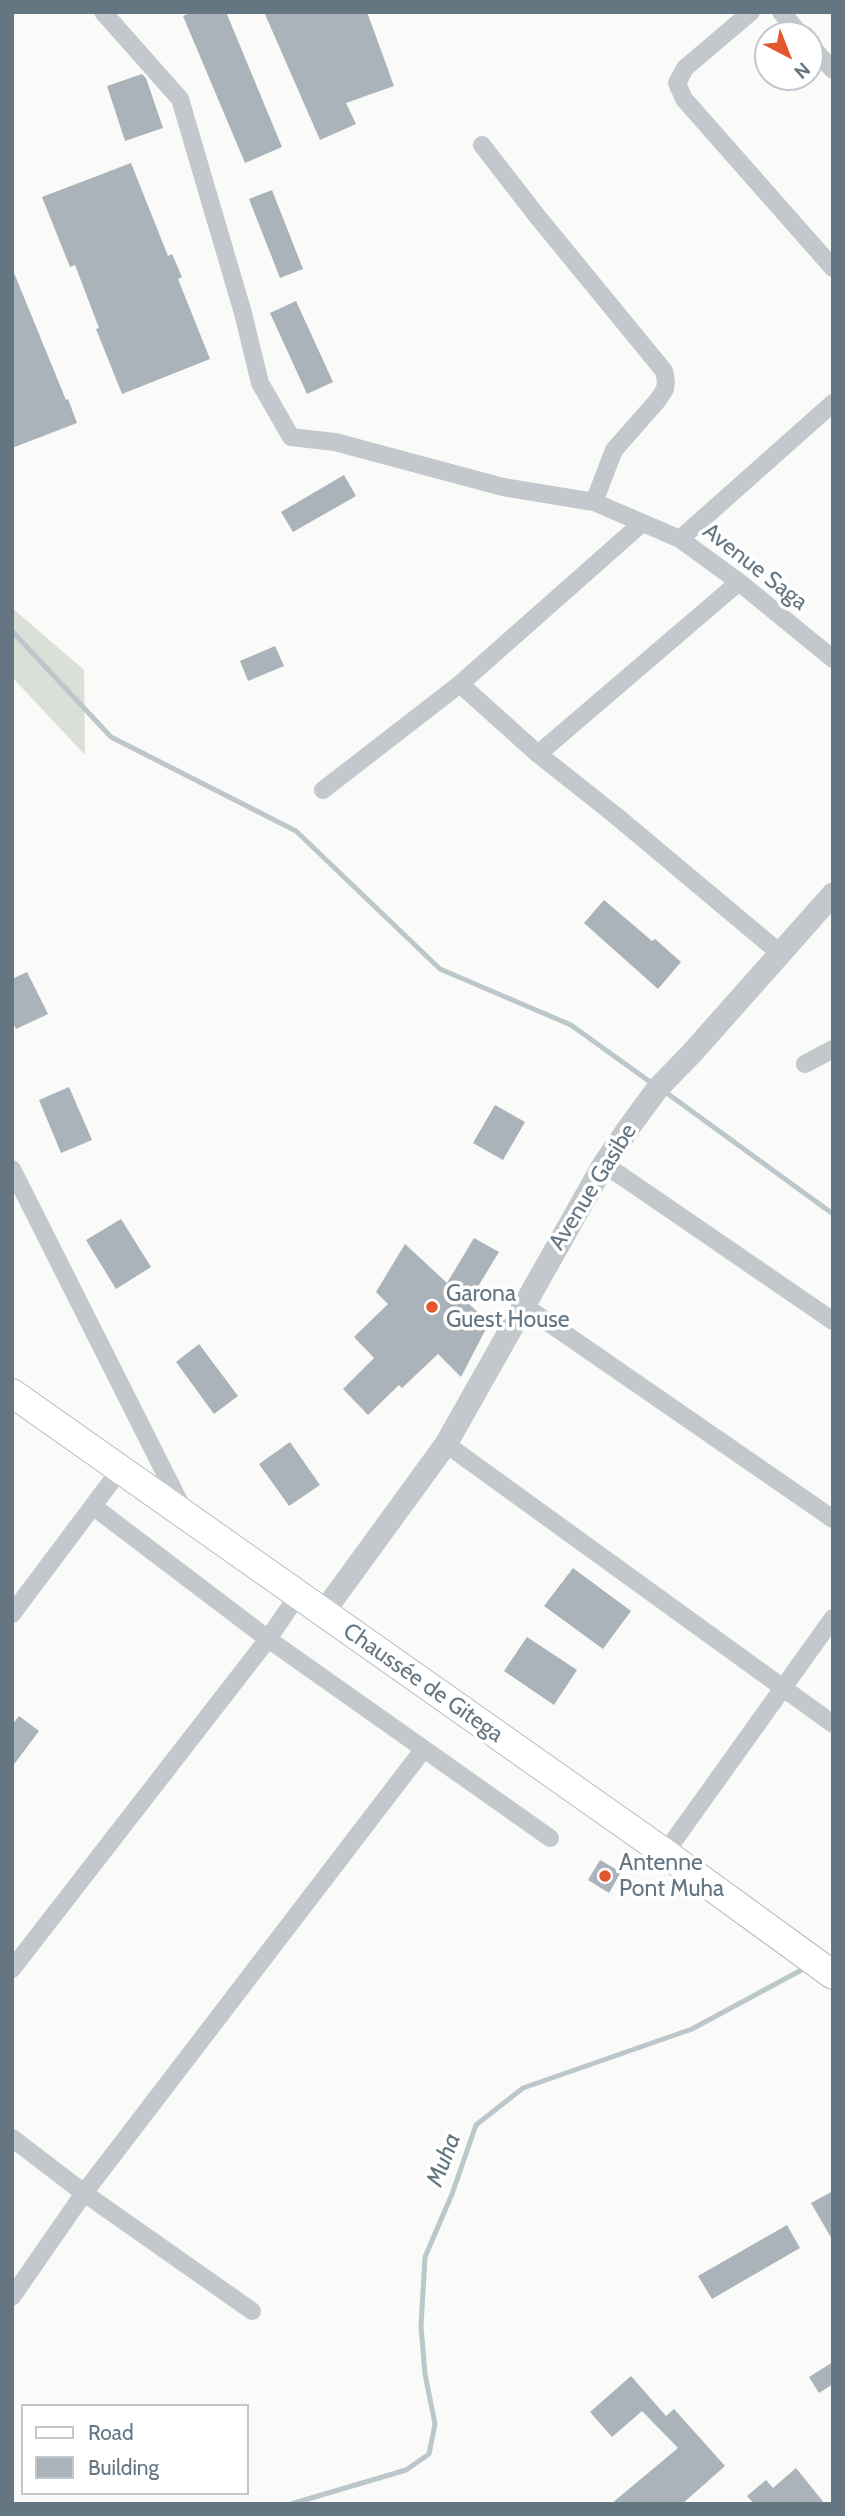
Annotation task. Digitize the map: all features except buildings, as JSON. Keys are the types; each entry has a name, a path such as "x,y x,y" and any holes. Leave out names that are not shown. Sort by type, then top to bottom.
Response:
{"main road":[{"name":"Chaussée de Gitega","path":"12,1393 665,1853 833,1975"}],"street":[{"name":"Avenue Saga","path":"103,12 180,99 243,313 260,383 291,437 335,442 503,486 594,502 680,539 739,582 833,660"},
{"path":"751,12 685,68 677,83 684,99 833,268"},
{"path":"482,145 664,372 665,389 614,450 594,502"},
{"path":"680,539 833,403"},
{"path":"323,790 460,684 641,524"},
{"path":"538,754 739,582"},
{"path":"460,684 538,754 781,954"},
{"name":"Avenue Gasibe","path":"323,1613 446,1444 604,1164 658,1088 833,894"},
{"path":"805,1064 833,1049"},
{"path":"604,1164 833,1321"},
{"path":"12,1169 186,1514"},
{"path":"523,1305 833,1518"},
{"path":"446,1444 833,1724"},
{"path":"12,1614 120,1470"},
{"path":"94,1507 268,1639 550,1838"},
{"path":"12,1969 268,1639 298,1595"},
{"path":"665,1853 833,1618"},
{"path":"12,2297 84,2193 423,1750"},
{"path":"12,2138 84,2193 252,2311"}],"shaded area":[{"path":"12,608 84,670 85,755 12,677"}],"waterway":[{"path":"12,631 111,737 296,831 440,969 571,1025 653,1084"},
{"path":"664,1091 833,1214"},
{"name":"Muha","path":"291,2504 406,2470 429,2454 435,2424 425,2374 421,2326 425,2257 452,2194 476,2125 523,2088 692,2029 807,1967"}],"place":[{"name":"Garona Guest House","path":"432,1307"},
{"name":"Antenne Pont Muha","path":"605,1876"}]}
